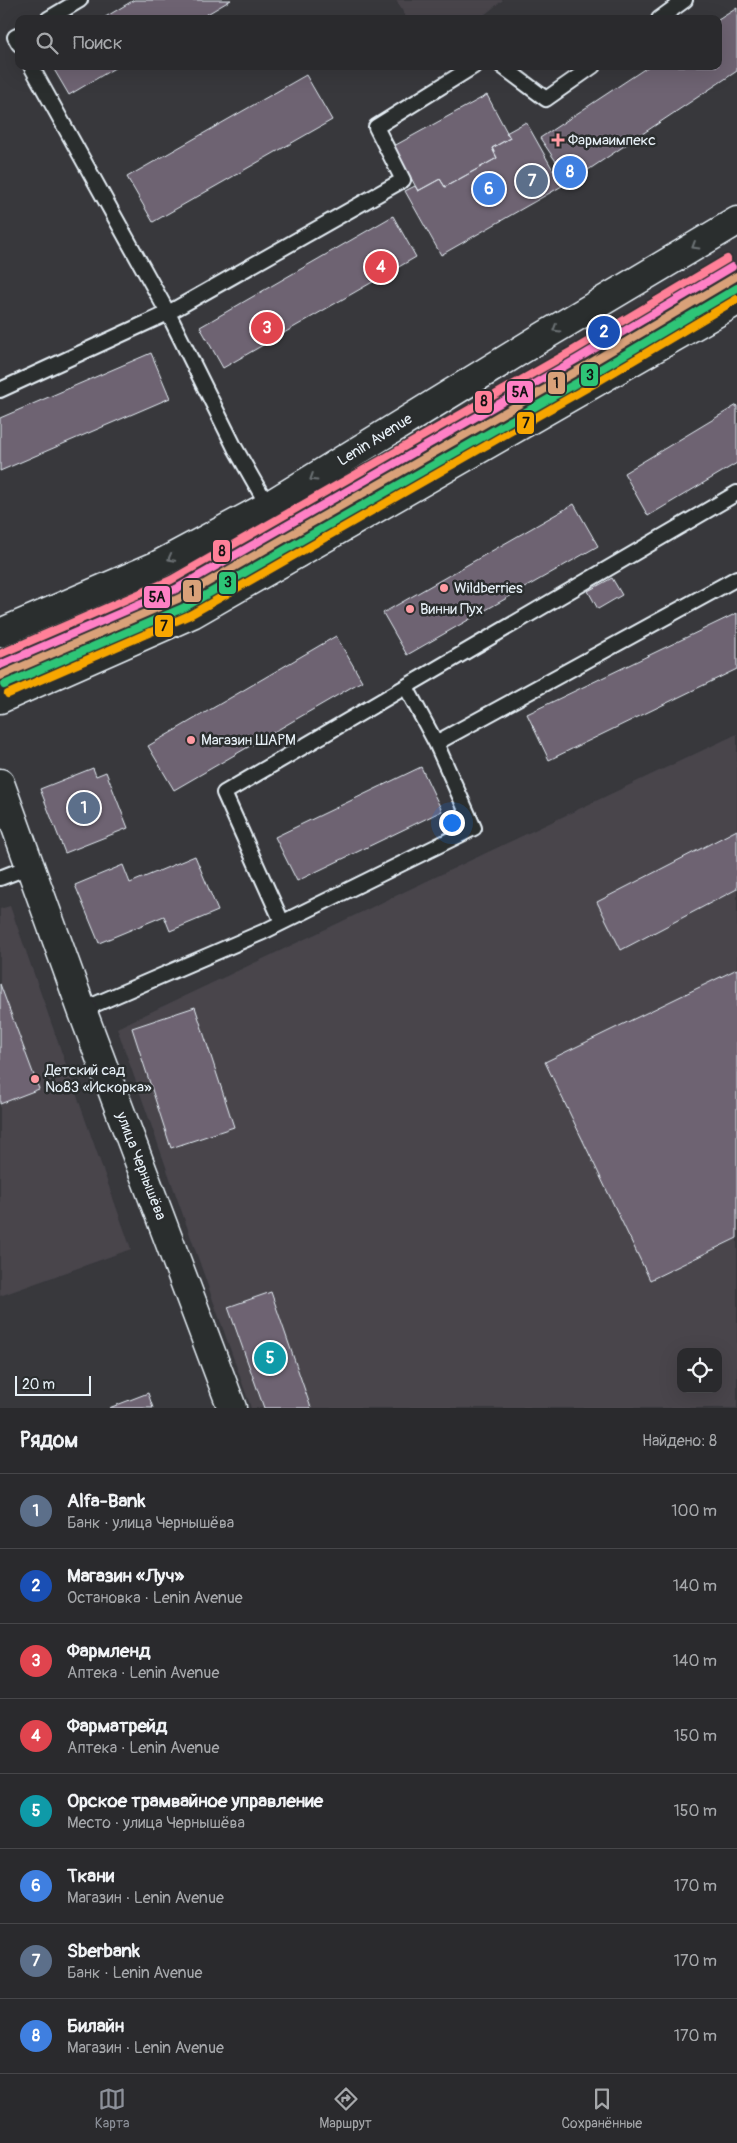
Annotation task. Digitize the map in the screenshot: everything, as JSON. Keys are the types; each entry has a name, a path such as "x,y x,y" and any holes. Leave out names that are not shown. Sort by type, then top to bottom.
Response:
{"main road":[{"name":"Lenin Avenue","path":"0,633 158,565 268,506 539,339 737,221"},
{"path":"0,699 192,614 737,301"},
{"path":"268,506 296,554"},
{"name":"улица Чернышёва","path":"0,783 82,1010 232,1408"}],"lane":[{"path":"55,15 80,0"},
{"path":"664,15 685,0"},
{"path":"33,70 168,313 235,448 268,506"},
{"path":"0,390 168,313 403,180 376,127 468,70"},
{"path":"507,70 546,99 587,70"},
{"path":"282,922 224,793 737,493"},
{"path":"436,743 737,578"},
{"path":"82,1010 282,922 474,828 436,743 406,687"},
{"path":"0,878 31,866"}],"shaded area":[{"path":"396,0 503,0 484,15 405,15"},
{"path":"737,734 737,1408 251,1408 117,1028"},
{"name":"Детский сад №83 «Искорка»","path":"10,906 131,1249 0,1296 0,909"}],"building":[{"path":"134,0 231,0 206,15 109,15"},
{"path":"737,8 737,71 570,182 540,138 643,70 722,70 722,17"},
{"path":"54,70 111,70 69,95"},
{"path":"306,75 332,120 153,222 127,177"},
{"path":"487,95 510,138 492,148 497,158 445,187 440,179 418,191 394,146"},
{"path":"526,122 562,186 441,255 405,191 415,186 418,191 440,179 445,187 497,158 492,148 510,138 506,133"},
{"path":"393,216 416,257 223,368 200,327"},
{"path":"151,353 170,398 0,471 0,418"},
{"path":"737,405 737,463 648,516 624,473"},
{"path":"574,504 598,546 407,655 383,613"},
{"path":"612,578 622,595 598,609 588,591"},
{"path":"737,613 737,669 549,760 527,714"},
{"path":"336,636 362,681 174,790 148,746"},
{"path":"421,767 442,811 297,881 275,837"},
{"path":"93,768 96,776 106,772 128,828 65,853 40,789"},
{"path":"737,830 737,889 621,950 597,902"},
{"path":"195,856 218,911 170,931 164,916 99,943 75,885 123,865 130,883"},
{"path":"737,969 737,1238 650,1280 545,1062"},
{"path":"0,984 39,1089 0,1104"},
{"path":"195,1007 234,1127 171,1148 132,1028"},
{"path":"271,1292 311,1408 264,1408 228,1307"},
{"path":"148,1393 153,1408 109,1408"}],"tram line":[{"name":"8","path":"0,654 171,580 572,351 727,259"},
{"path":"694,283 737,276"}],"transit line":[{"name":"5А","path":"0,665 176,589 577,359 732,267"},
{"name":"1","path":"0,676 180,598 582,368 737,276"},
{"name":"3","path":"4,685 185,607 587,377 737,288"},
{"name":"7","path":"8,694 190,615 592,385 737,299"}],"place":[{"name":"Фармаимпекс","path":"558,140"},
{"name":"Билайн","path":"570,172"},
{"name":"Sberbank","path":"532,181"},
{"name":"Ткани","path":"489,189"},
{"name":"Фарматрейд","path":"381,267"},
{"name":"Фармленд","path":"267,328"},
{"name":"Магазин «Луч»","path":"604,332"},
{"name":"Wildberries","path":"444,588"},
{"name":"Винни Пух","path":"410,609"},
{"name":"Магазин ШАРМ","path":"191,740"},
{"name":"Alfa-Bank","path":"84,808"},
{"name":"Детский сад №83 «Искорка»","path":"35,1079"},
{"name":"Орское трамвайное управление","path":"270,1358"}]}
